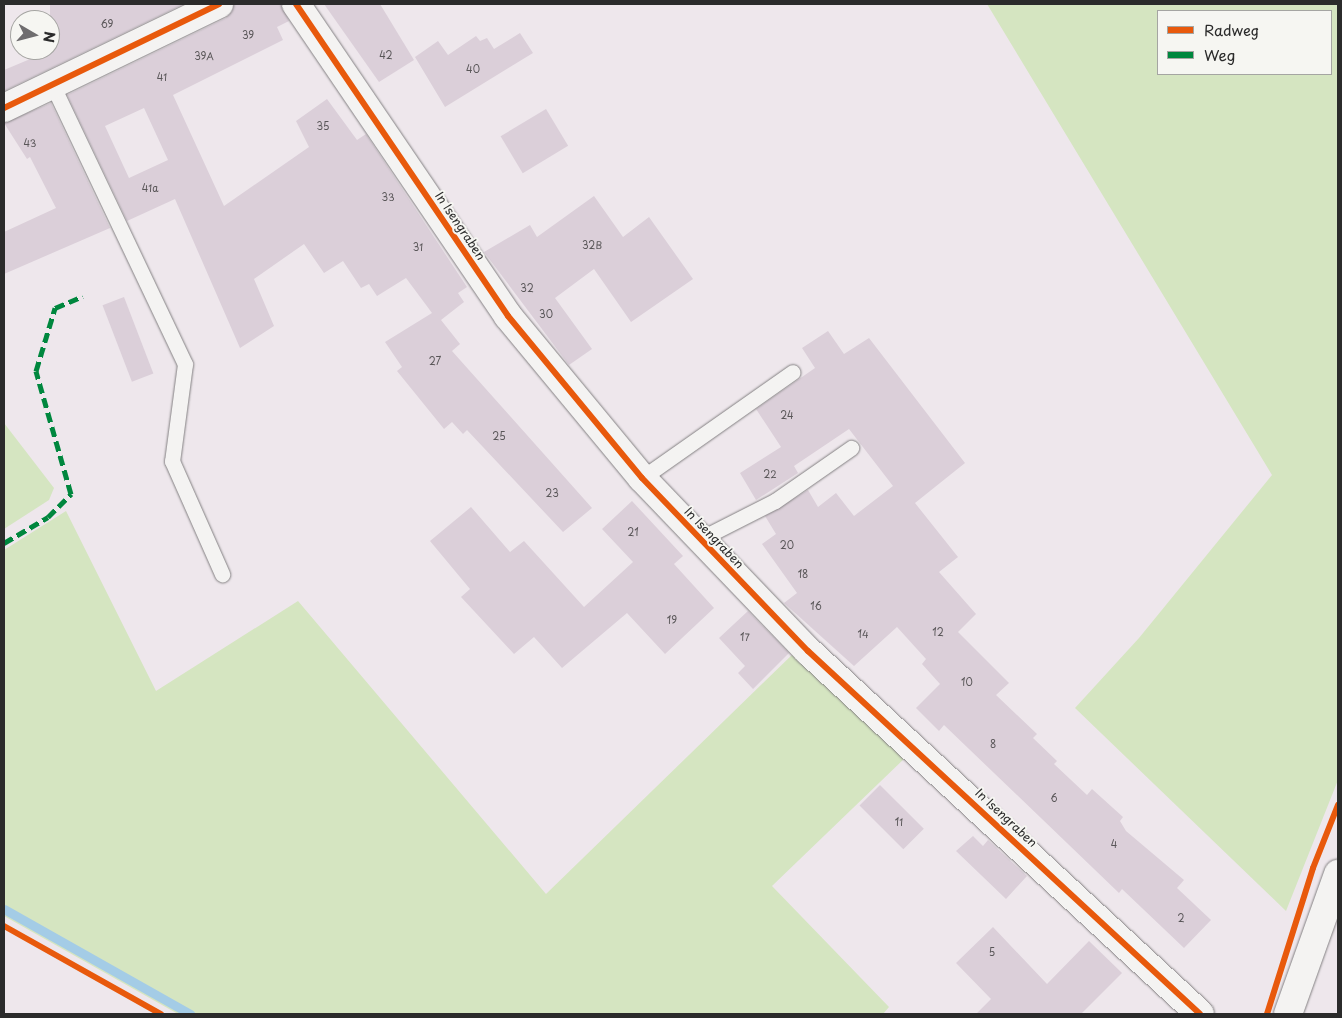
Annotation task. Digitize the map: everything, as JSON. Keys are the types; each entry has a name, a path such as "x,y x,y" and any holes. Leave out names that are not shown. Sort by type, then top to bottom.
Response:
{"street":[{"path":"4,108 219,4"},
{"name":"In Isengraben","path":"296,4 508,316 642,478 808,652 1200,1014"},
{"path":"1288,1014 1338,874"}],"lane":[{"path":"52,84 185,364 172,461 222,574"},
{"path":"642,478 793,372"},
{"path":"700,539 775,501 852,448"}],"green space":[{"path":"987,4 1338,4 1338,780 1286,911 1075,708 1139,638 1272,475"},
{"path":"4,423 54,488 49,500 4,529"},
{"path":"66,511 156,691 298,601 546,894 796,651 906,757 772,886 889,1007 883,1014 178,1014 4,916 4,550"}],"building":[{"path":"50,4 184,4 4,91 4,70 28,60 60,60 60,10 50,10"},
{"path":"234,4 281,4 289,21 277,27 283,40 173,95 224,206 309,147 296,121 327,99 357,140 366,134 467,287 458,293 464,302 441,320 460,344 452,351 592,508 563,532 467,430 463,434 452,422 444,429 397,371 402,367 385,342 432,313 406,278 377,296 369,284 361,288 343,261 324,273 304,244 254,279 274,326 240,348 175,199 127,221 67,95 226,18","holes":["144,108 168,160 129,178 105,126"]},
{"path":"324,4 380,4 414,60 379,82"},
{"path":"520,33 533,53 445,107 415,57 438,41 448,55 476,36 480,41 487,38 494,49"},
{"path":"51,103 110,228 4,274 4,232 56,208 30,157 27,159 4,123"},
{"path":"546,109 568,146 523,173 501,136"},
{"path":"594,196 623,237 649,217 693,279 631,322 594,269 555,298 592,349 569,365 484,252 530,225 537,237"},
{"path":"124,297 153,374 132,382 103,305"},
{"path":"828,331 844,354 869,338 965,463 915,503 958,557 939,572 976,614 958,632 1009,683 996,695 1037,734 1033,738 1057,761 1054,764 1087,795 1092,789 1123,817 1120,821 1126,831 1184,880 1177,888 1211,920 1184,948 1122,889 1119,893 944,725 939,731 916,708 940,684 922,664 926,659 897,627 854,666 784,603 797,593 762,544 776,534 765,516 808,490 818,507 836,493 854,516 893,486 849,429 794,466 798,473 756,500 740,473 781,447 756,409 815,368 802,348"},
{"path":"632,501 683,556 674,564 714,608 665,654 627,613 562,668 534,637 514,654 461,597 470,589 430,541 471,507 510,552 524,541 584,607 633,562 602,529"},
{"path":"748,611 789,653 753,689 738,673 745,666 719,638"},
{"path":"880,785 924,829 903,849 859,806"},
{"path":"973,836 983,846 988,840 1027,876 1006,899 956,851"},
{"path":"993,927 1047,984 1089,941 1122,973 1081,1014 976,1014 991,999 956,963"}],"waterway":[{"path":"4,909 190,1014"}],"marked path":[{"path":"4,543 48,517 71,494 36,371 55,308 83,296"}],"cycle path":[{"path":"4,108 219,4"},
{"path":"296,4 508,316 642,478 808,651 1200,1014"},
{"path":"1267,1014 1313,868 1338,805"},
{"path":"4,926 161,1014"}]}
